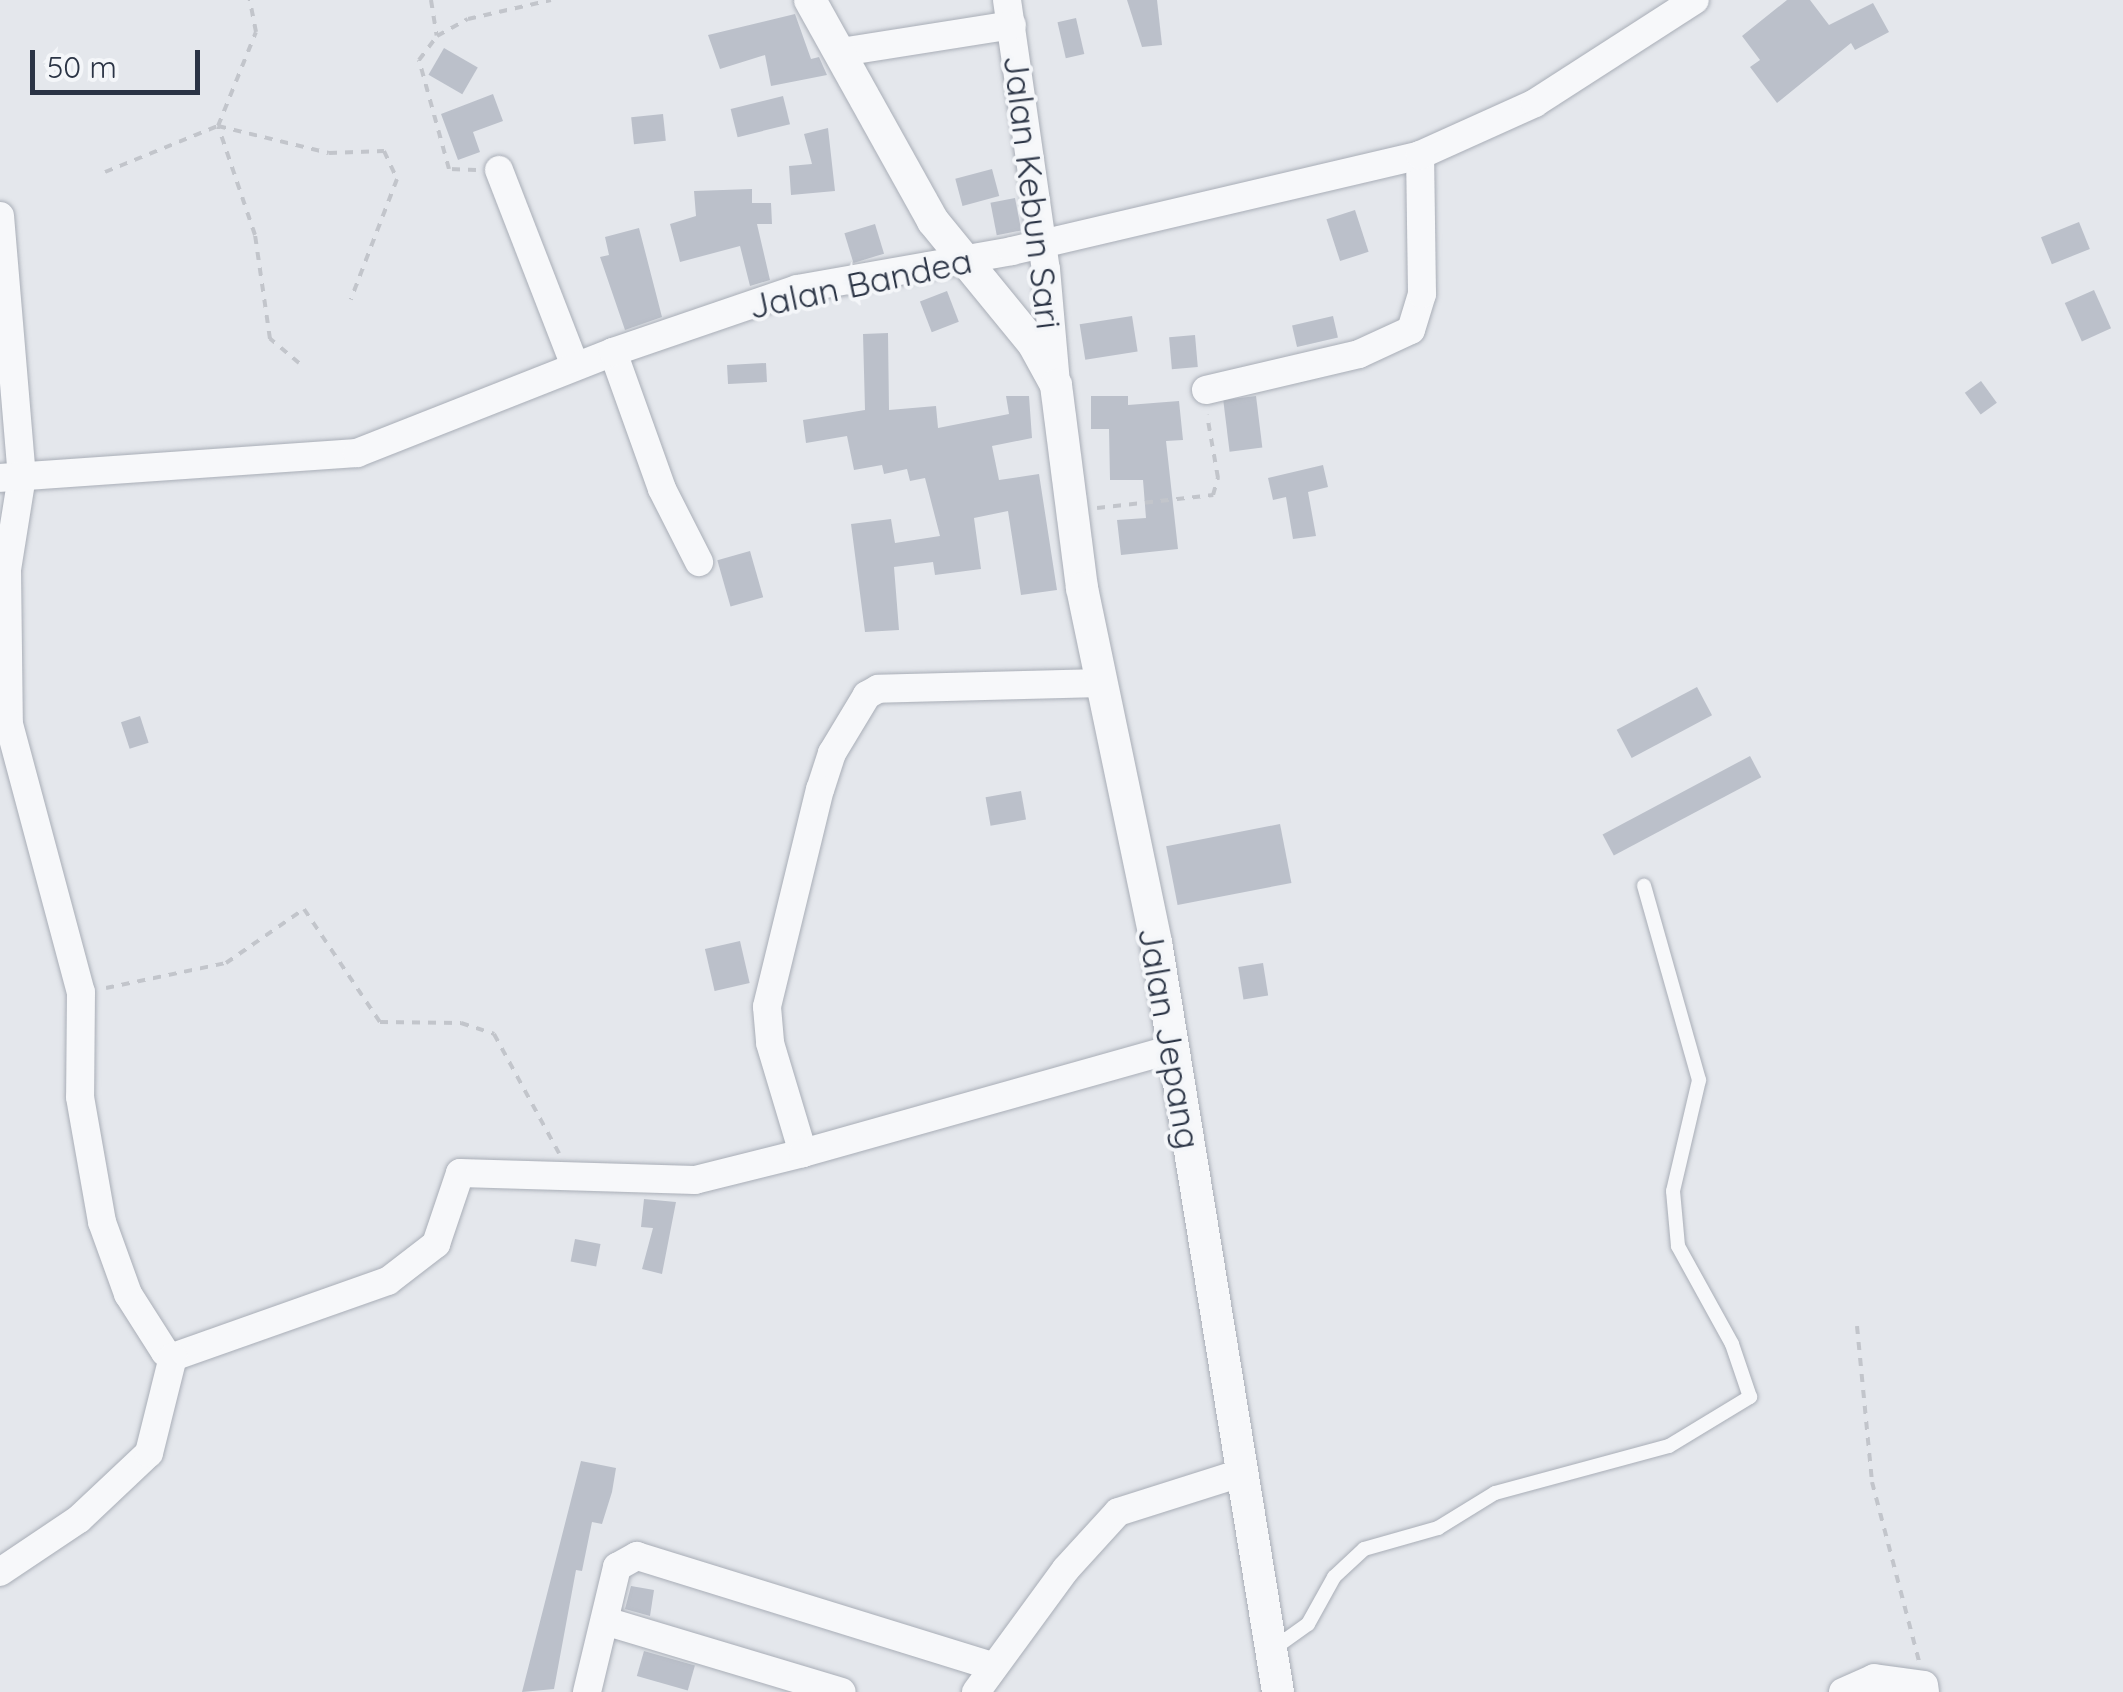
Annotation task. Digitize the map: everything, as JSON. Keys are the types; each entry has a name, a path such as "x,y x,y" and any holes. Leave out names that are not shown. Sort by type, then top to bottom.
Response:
{"street":[{"path":"810,0 933,221 962,261 1033,342 1056,385"},
{"name":"Jalan Bandea","path":"11,477 357,454 457,419 575,366 797,288 1043,244 1420,155 1535,103 1695,0"},
{"path":"842,52 1009,12"},
{"name":"Jalan Kebun Sari","path":"1009,12 1043,244 1056,385"},
{"path":"1206,390 1359,354 1411,330 1422,294 1420,155"},
{"path":"498,170 575,366"},
{"path":"0,216 11,477 4,724 81,992 80,1097 106,1240 128,1294 173,1357 149,1452 79,1519 0,1572"},
{"path":"613,352 662,490 699,562"},
{"name":"Jalan Jepang","path":"1056,385 1072,510 1173,1049 1278,1692"},
{"path":"804,1153 770,1043 768,1007 820,789 849,722 878,688 1102,682"},
{"path":"173,1357 388,1281 436,1244 460,1173 695,1180 1173,1049"},
{"path":"976,1692 992,1666 1118,1512 1242,1473"},
{"path":"587,1692 620,1561 637,1556 992,1666"},
{"path":"605,1621 842,1692"},
{"path":"1843,1692 1874,1678 1925,1688"}],"lane":[{"path":"1271,1650 1308,1624 1334,1577 1364,1548 1438,1528 1495,1493 1669,1446 1750,1397 1732,1344 1678,1246 1673,1191 1699,1080 1644,886"}],"path":[{"path":"250,0 256,32 218,126 255,235 270,340 300,363"},
{"path":"431,0 437,36"},
{"path":"498,170 449,169 419,60 437,36 468,19 551,0"},
{"path":"105,172 218,126 329,152 384,151 396,179 351,299"},
{"path":"1072,510 1214,495 1218,478 1206,390"},
{"path":"81,992 226,963 304,909 380,1022 461,1023 494,1034 544,1119 569,1178"},
{"path":"1858,1326 1872,1482 1925,1688"}],"building":[{"path":"1127,0 1157,0 1162,45 1142,47"},
{"path":"1787,0 1810,0 1829,25 1873,3 1889,32 1855,50 1851,43 1777,103 1750,67 1760,60 1742,36"},
{"path":"795,14 811,59 819,57 827,75 771,86 765,55 720,69 708,35"},
{"path":"1076,18 1084,54 1066,58 1057,22"},
{"path":"444,48 478,68 462,94 428,75"},
{"path":"493,94 503,121 473,132 480,152 458,160 441,114"},
{"path":"783,96 790,124 738,137 731,109"},
{"path":"663,114 666,141 634,144 631,117"},
{"path":"828,128 835,191 791,195 789,166 812,164 804,134"},
{"path":"992,169 999,196 963,206 955,179"},
{"path":"752,189 752,203 771,203 772,224 757,224 770,280 750,286 740,246 680,262 670,224 696,216 694,191"},
{"path":"1015,198 1021,230 997,235 990,203"},
{"path":"1355,210 1369,252 1340,261 1326,219"},
{"path":"2079,222 2090,249 2052,264 2041,237"},
{"path":"875,224 884,254 853,263 844,233"},
{"path":"639,228 662,317 625,330 600,257 609,255 605,237"},
{"path":"2094,290 2111,328 2082,341 2065,303"},
{"path":"947,291 959,322 932,332 920,301"},
{"path":"1132,316 1138,352 1085,360 1080,324"},
{"path":"1333,316 1338,337 1297,347 1292,325"},
{"path":"888,333 889,410 936,406 938,428 1009,414 1006,396 1029,396 1032,438 992,446 999,480 1039,474 1057,590 1021,595 1008,511 974,518 981,569 935,575 933,562 894,567 899,630 865,632 851,524 891,519 895,543 940,536 925,478 910,481 907,469 884,474 882,465 854,470 847,436 806,443 803,420 865,410 863,334"},
{"path":"1195,335 1198,367 1172,369 1169,337"},
{"path":"766,363 767,382 728,384 727,365"},
{"path":"1981,381 1997,403 1981,415 1965,393"},
{"path":"1091,396 1128,396 1128,405 1179,401 1183,440 1166,441 1178,549 1121,555 1117,520 1146,518 1143,480 1110,480 1109,429 1091,429"},
{"path":"1256,396 1262,448 1230,452 1223,400"},
{"path":"1323,465 1328,487 1308,492 1316,536 1293,539 1286,497 1273,500 1268,478"},
{"path":"750,551 763,597 731,607 717,560"},
{"path":"1697,687 1712,715 1632,758 1617,730"},
{"path":"140,716 149,743 130,749 121,722"},
{"path":"1750,756 1761,777 1614,856 1603,834"},
{"path":"1021,791 1026,820 991,826 986,797"},
{"path":"1280,824 1291,883 1178,905 1166,846"},
{"path":"740,941 750,983 715,991 705,949"},
{"path":"1263,963 1268,996 1243,1000 1238,967"},
{"path":"644,1199 676,1202 662,1274 642,1269 653,1228 641,1227"},
{"path":"575,1239 601,1244 596,1267 571,1262"},
{"path":"581,1461 616,1468 612,1492 602,1524 592,1522 582,1571 576,1570 554,1689 522,1692"},
{"path":"631,1586 654,1590 650,1616 625,1609"},
{"path":"644,1651 695,1666 688,1691 637,1676"}]}
